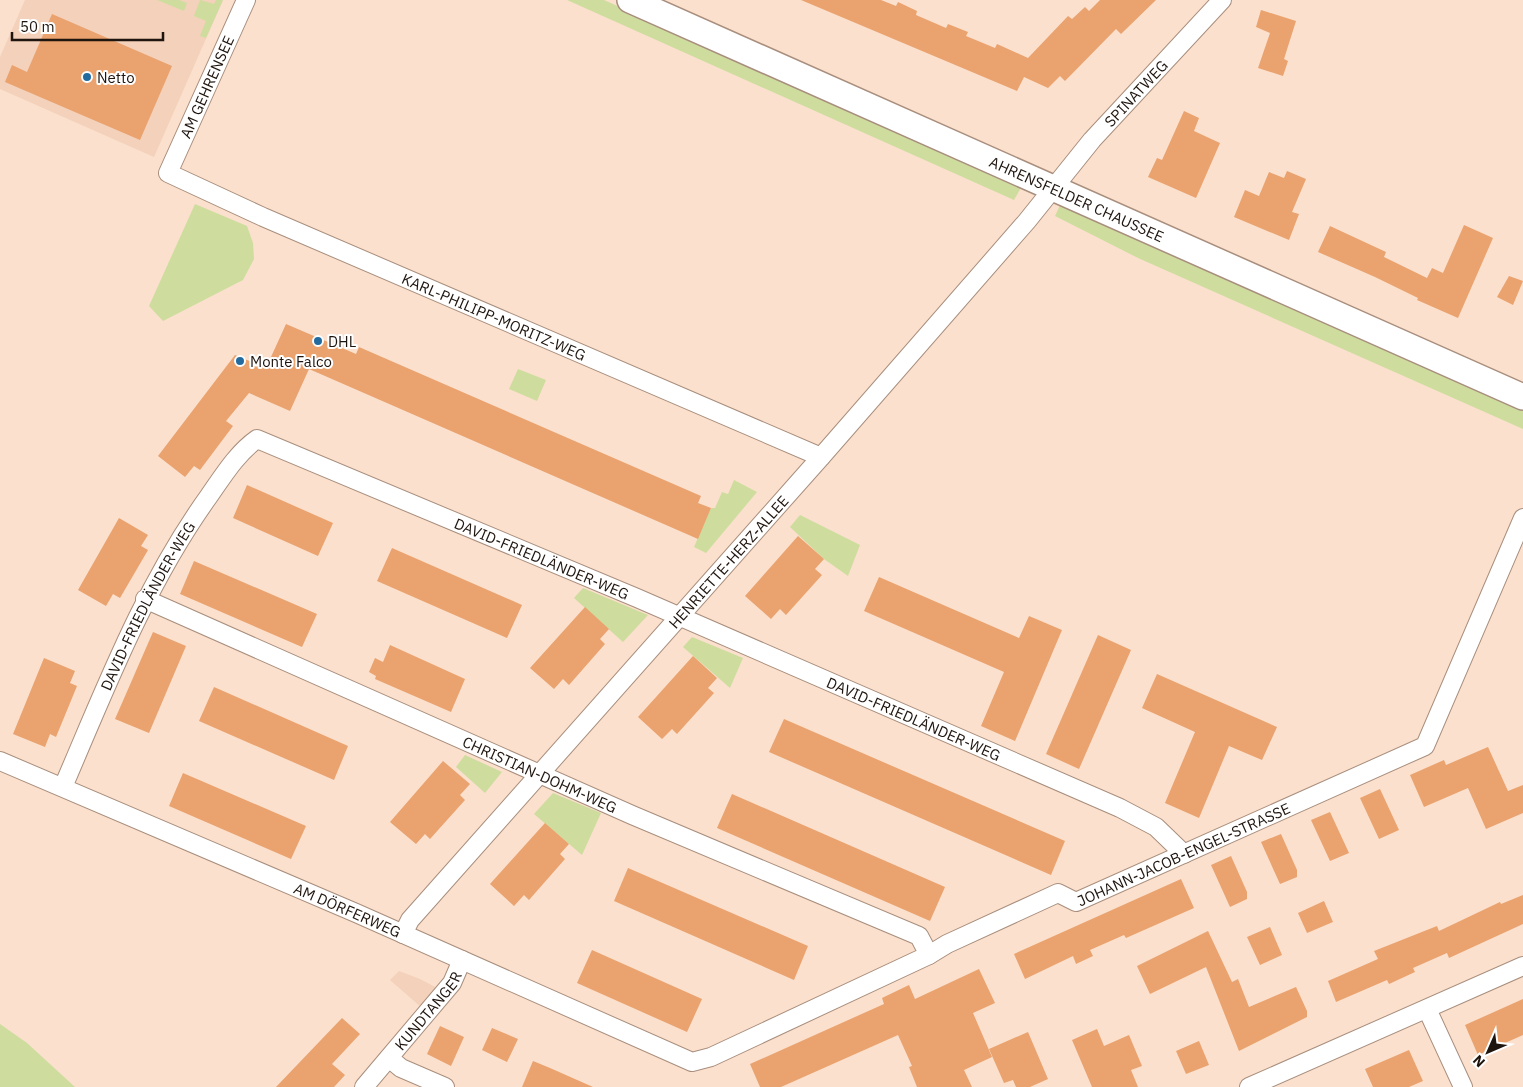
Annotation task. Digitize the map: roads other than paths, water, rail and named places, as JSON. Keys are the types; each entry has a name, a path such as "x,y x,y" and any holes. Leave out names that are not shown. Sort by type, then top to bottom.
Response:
{"main road":[{"name":"AHRENSFELDER CHAUSSEE","path":"630,0 1523,397"}],"street":[{"name":"AM GEHRENSEE","path":"168,173 246,0"},
{"name":"SPINATWEG","path":"1053,188 1092,140 1222,0"},
{"name":"KARL-PHILIPP-MORITZ-WEG","path":"168,173 255,214 821,457"},
{"name":"HENRIETTE-HERZ-ALLEE","path":"403,934 410,920 821,457 1027,221 1053,188"},
{"name":"DAVID-FRIEDLÄNDER-WEG","path":"63,788 145,599 190,522 245,448 258,439 680,617 1120,808 1156,827 1184,854"},
{"name":"JOHANN-JACOB-ENGEL-STRASSE","path":"692,1062 711,1057 1058,893 1076,902 1426,746 1523,518"},
{"name":"CHRISTIAN-DOHM-WEG","path":"145,599 540,774 918,936 929,955"},
{"name":"AM DÖRFERWEG","path":"0,761 403,934 692,1062"},
{"name":"KUNDTANGER","path":"364,1087 452,983 462,960"},
{"path":"1249,1087 1523,966"},
{"path":"1427,1009 1463,1087"},
{"name":"KUNDTANGER","path":"389,1058 401,1068 445,1087"}],"place":[{"name":"Netto","path":"87,77"},
{"name":"DHL","path":"318,341"},
{"name":"Monte Falco","path":"240,361"}]}
